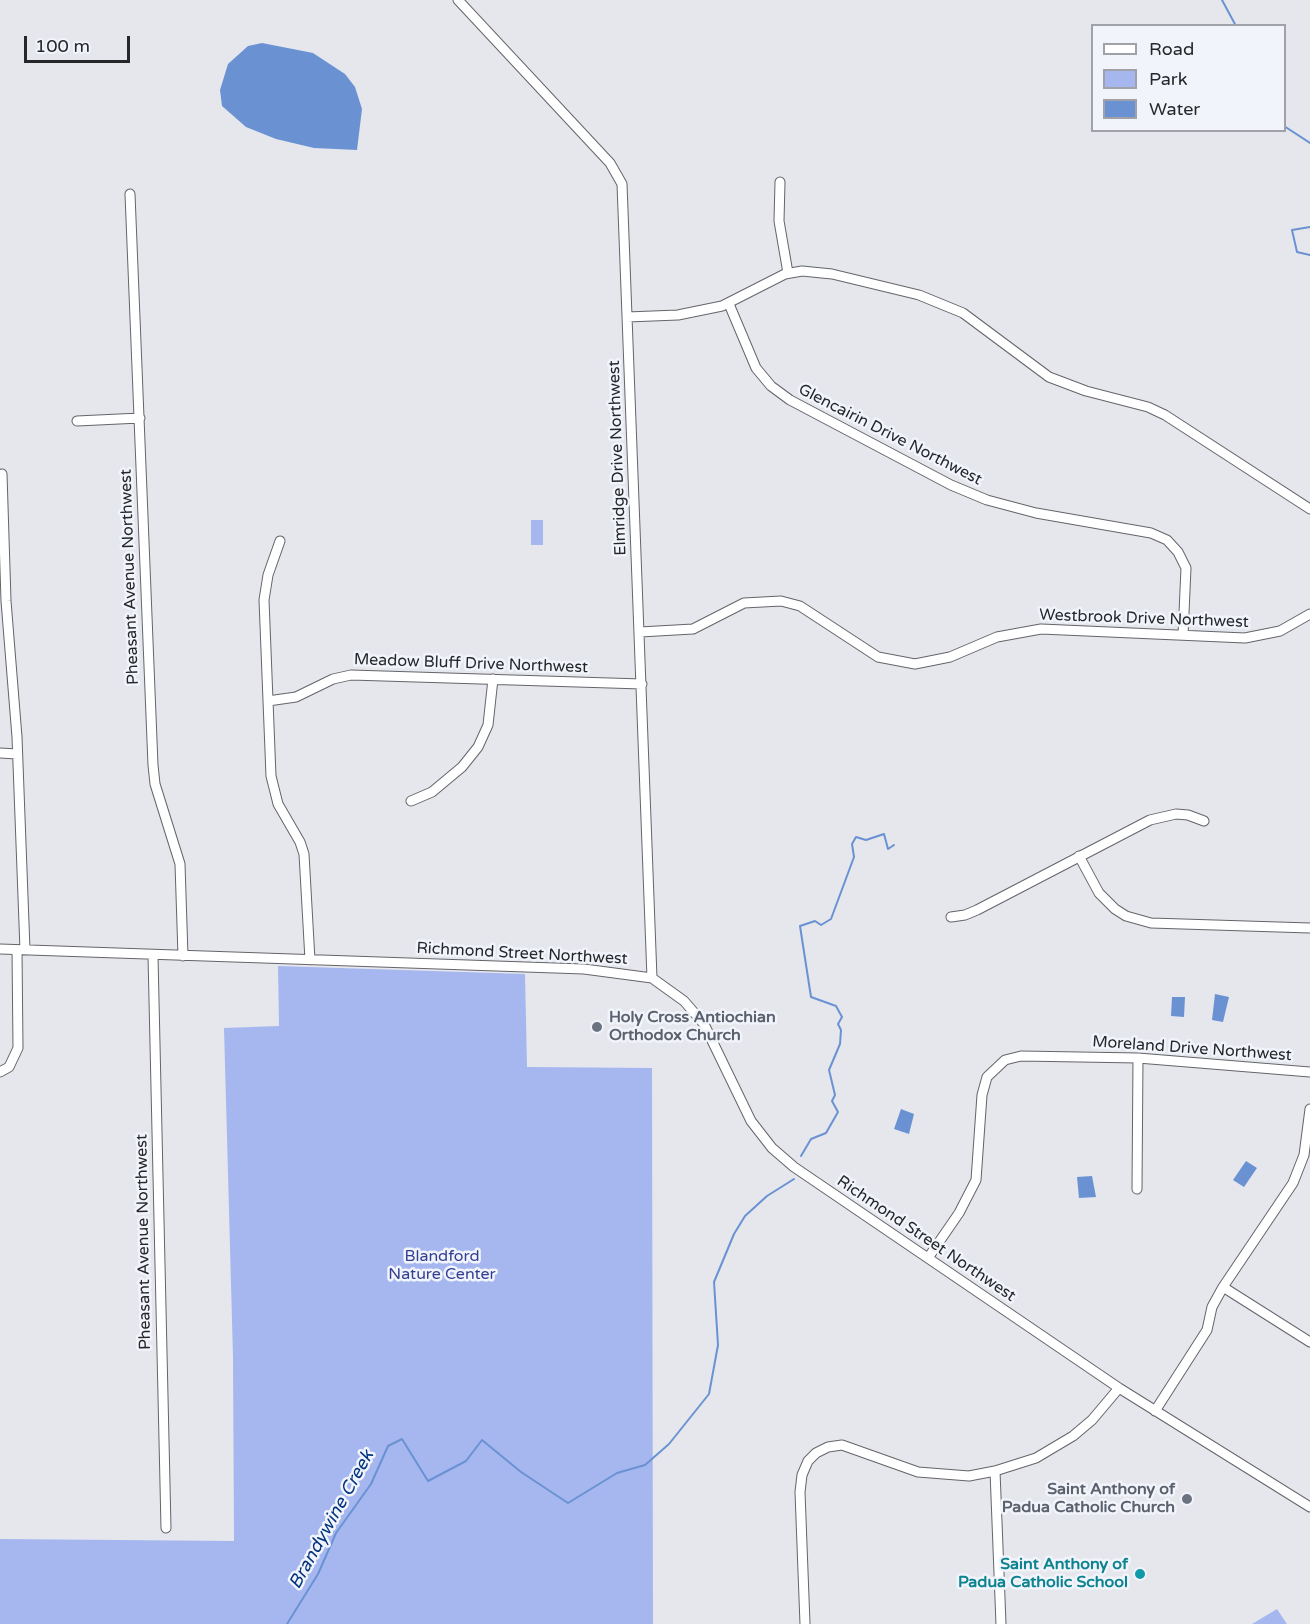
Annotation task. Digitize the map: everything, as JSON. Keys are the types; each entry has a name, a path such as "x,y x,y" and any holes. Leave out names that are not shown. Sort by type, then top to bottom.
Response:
{"street":[{"name":"Elmridge Drive Northwest","path":"458,0 610,163 617,173 624,197 652,978"},
{"path":"780,182 778,221 789,273"},
{"name":"Pheasant Avenue Northwest","path":"130,194 154,784 180,864 183,956"},
{"path":"627,317 678,315 729,304 789,273 813,271 919,295 952,308 979,323 1049,376 1077,388 1133,402 1161,413 1310,509"},
{"name":"Glencairin Drive Northwest","path":"729,304 756,368 771,386 790,400 951,485 987,501 1036,513 1147,532 1167,540 1178,552 1186,568 1184,635"},
{"path":"77,421 140,418"},
{"path":"0,1072 9,1067 15,1059 18,1048 21,950 17,754 6,601 2,474"},
{"path":"280,541 267,575 265,591 272,783 278,804 300,842 306,863 310,960"},
{"name":"Westbrook Drive Northwest","path":"640,632 693,629 739,605 760,600 800,606 878,657 915,664 950,657 997,637 1041,629 1239,638 1263,636 1295,624 1310,614"},
{"name":"Meadow Bluff Drive Northwest","path":"268,701 296,697 333,679 351,675 642,684"},
{"path":"411,801 432,792 462,767 478,747 488,725 493,679"},
{"path":"0,753 17,754"},
{"path":"951,917 977,910 1134,826 1156,818 1188,815 1204,821"},
{"path":"1079,856 1099,893 1114,909 1126,916 1151,923 1310,928"},
{"name":"Richmond Street Northwest","path":"0,949 611,971 652,978 684,1001 704,1024 746,1113 772,1148 794,1167 1119,1388 1310,1507"},
{"name":"Pheasant Avenue Northwest","path":"153,956 166,1528"},
{"name":"Moreland Drive Northwest","path":"928,1258 959,1213 976,1180 982,1095 987,1077 994,1067 1005,1060 1021,1056 1138,1058 1310,1072"},
{"path":"1137,1189 1138,1058"},
{"path":"1155,1411 1207,1330 1212,1307 1222,1287 1293,1183 1304,1155 1310,1109"},
{"path":"1222,1287 1310,1342"},
{"path":"805,1624 800,1492 804,1470 816,1453 828,1447 842,1445 918,1472 969,1476 995,1471 1036,1458 1073,1436 1092,1420 1119,1388"},
{"path":"995,1471 1001,1624"}],"green space":[{"path":"531,520 543,520 543,545 531,545"},
{"name":"Blandford Nature Center","path":"278,966 525,974 527,1067 652,1068 653,1624 0,1624 0,1539 234,1541 233,1357 224,1028 279,1026"},
{"path":"1277,1609 1287,1624 1252,1624"}],"water":[{"path":"262,43 313,53 345,74 355,87 362,109 357,150 314,148 276,139 246,127 222,106 220,90 228,64 248,46"},
{"path":"1215,994 1229,997 1223,1022 1212,1020"},
{"path":"1172,997 1185,997 1184,1017 1171,1016"},
{"path":"901,1109 914,1114 909,1134 894,1129"},
{"path":"1246,1161 1257,1168 1244,1187 1233,1180"},
{"path":"1092,1176 1096,1197 1079,1198 1077,1177"}],"waterway":[{"path":"1222,0 1235,24"},
{"path":"1286,127 1310,143"},
{"path":"1310,227 1292,230 1297,252 1310,255"},
{"name":"Brandywine Creek","path":"801,1156 811,1139 826,1133 838,1112 832,1101 835,1095 829,1070 840,1044 841,1030 838,1024 842,1017 836,1006 811,997 800,926 815,921 821,925 831,919 854,857 852,844 856,837 866,840 884,834 888,849 894,845"},
{"name":"Brandywine Creek","path":"287,1624 318,1574 336,1533 371,1484 388,1446 402,1439 428,1481 466,1461 482,1440 521,1472 568,1503 617,1473 645,1465 669,1444 709,1394 718,1345 714,1282 734,1234 745,1216 767,1196 794,1179"}],"place":[{"name":"Holy Cross Antiochian Orthodox Church","path":"597,1027"},
{"name":"Saint Anthony of Padua Catholic Church","path":"1187,1499"},
{"name":"Saint Anthony of Padua Catholic School","path":"1140,1574"}]}
